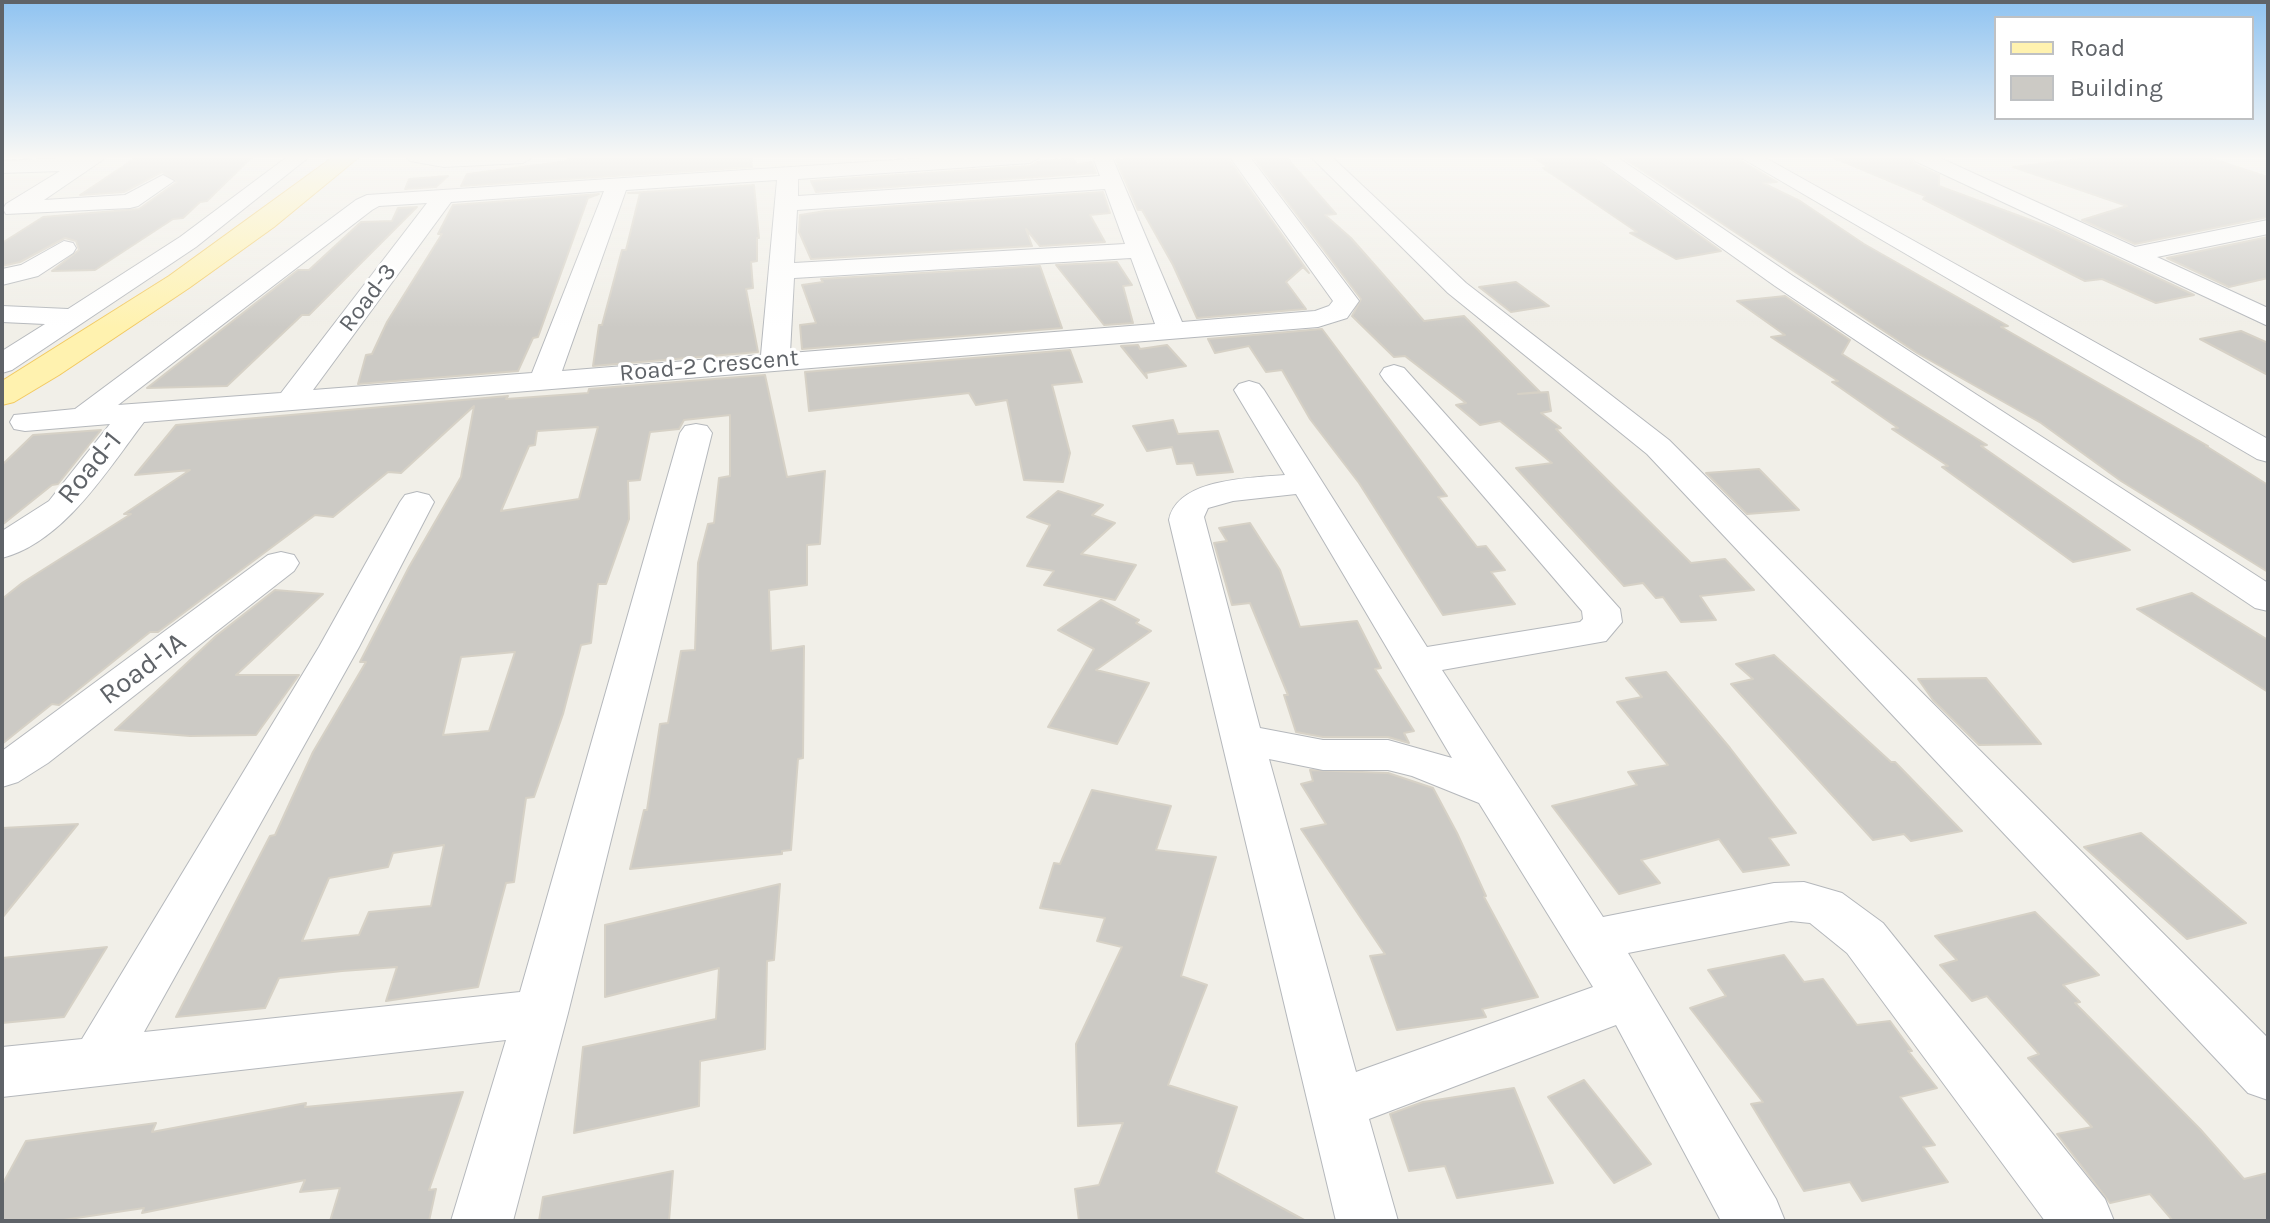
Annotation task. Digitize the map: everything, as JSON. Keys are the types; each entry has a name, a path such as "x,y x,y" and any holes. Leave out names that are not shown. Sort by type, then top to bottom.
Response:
{"main road":[{"path":"2,395 171,287 273,214"}],"street":[{"path":"2,364 77,317 224,214"},
{"path":"79,419 352,214"},
{"name":"Road-3","path":"291,400 430,214"},
{"path":"544,379 606,214"},
{"path":"775,360 785,214"},
{"path":"1126,214 1171,329"},
{"name":"Road-2 Crescent","path":"25,422 1318,319 1338,312 1346,301 1282,214"},
{"path":"1380,214 1457,288 1658,447 2268,1075"},
{"path":"1687,214 2268,600"},
{"path":"1850,214 2268,452"},
{"path":"2045,214 2266,315"},
{"path":"2133,255 2268,227"},
{"path":"2,277 29,271 64,248"},
{"path":"779,271 1141,250"},
{"path":"2,314 77,317"},
{"path":"1394,374 1601,609 1603,622 1592,632 1416,662"},
{"path":"1249,390 1495,791 1628,997 1754,1221"},
{"name":"Road-1","path":"2,547 61,508 135,413"},
{"path":"482,1221 541,1013 696,433"},
{"path":"1307,483 1214,495 1196,502 1186,512 1186,523 1367,1221"},
{"path":"98,1061 339,647 417,502"},
{"name":"Road-1A","path":"2,771 33,752 281,563"},
{"path":"1242,739 1323,755 1388,755 1422,763 1495,791"},
{"path":"1591,940 1774,903 1804,900 1831,909 1865,938 2083,1221"},
{"path":"1336,1105 1628,997"},
{"path":"2,1072 541,1013"}],"building":[{"path":"187,214 173,219 95,270 52,271 79,250 76,241 65,238 20,262 2,266 2,243 43,217"},
{"path":"395,214 410,214 309,315 302,315 227,386 147,388 298,270 309,270 361,222 392,221"},
{"path":"448,214 582,214 538,337 533,338 518,371 358,384 366,355 372,354 387,322 442,234 438,234"},
{"path":"635,214 757,214 757,261 751,262 753,288 746,289 758,352 593,366 599,325 602,325 622,250 626,250"},
{"path":"1099,214 1090,215 1105,242 1040,246 1026,229 1032,246 811,259 799,232 800,215"},
{"path":"1144,214 1267,214 1309,273 1303,267 1286,282 1306,309 1197,318 1173,265"},
{"path":"1296,214 1335,214 1325,215 1351,238 1424,321 1464,316 1540,392 1518,394 1548,392 1551,411 1541,413 1561,428 1556,429 1691,563 1725,559 1754,590 1700,596 1716,620 1681,622 1663,597 1656,598 1643,583 1624,586 1516,468 1552,463 1500,421 1480,425 1456,405 1466,403 1405,356 1394,357 1352,316 1361,299"},
{"path":"1611,214 1670,214 1721,251 1676,259 1630,233 1637,232"},
{"path":"1708,214 1819,214 1864,244 2008,326 2001,327 2208,446 2268,485 2268,572 2121,481 2041,423 1917,353"},
{"path":"1953,214 2015,214 2052,228 2194,295 2156,303 2102,279 2085,281"},
{"path":"2101,214 2268,214 2268,217 2135,244 2082,220"},
{"path":"2268,237 2268,278 2229,287 2167,258"},
{"path":"1117,262 1132,285 1123,286 1133,323 1104,325 1056,265"},
{"path":"1040,266 1062,328 802,349 800,325 816,323 802,285 823,282 821,279"},
{"path":"1516,282 1549,306 1511,312 1479,287"},
{"path":"1785,296 1850,340 1842,354 1987,445 1981,446 2130,550 2073,562 1942,467 1948,466 1892,429 1898,428 1832,382 1838,381 1771,337 1785,335 1737,301"},
{"path":"1322,329 1447,496 1438,497 1477,547 1486,546 1505,570 1491,572 1515,604 1443,615 1359,483 1310,419 1282,370 1266,372 1249,346 1215,353 1208,339"},
{"path":"2241,331 2268,343 2268,375 2200,339"},
{"path":"1138,345 1140,349 1167,345 1186,366 1146,373 1147,378 1121,346"},
{"path":"1070,350 1082,382 1052,385 1070,453 1063,482 1024,480 1007,400 976,405 969,393 809,411 805,372"},
{"path":"765,375 787,477 825,471 820,544 807,545 807,585 769,590 771,651 804,646 803,758 798,759 791,850 782,851 782,854 630,869 644,810 647,810 660,724 668,723 681,651 695,650 698,563 708,524 714,523 719,478 730,476 730,415 684,420 679,429 650,432 640,480 628,481 629,519 606,584 598,584 591,643 581,645 563,714 534,797 526,798 514,882 506,883 478,987 386,1001 397,967 342,971 279,978 265,1008 176,1017 270,836 275,835 313,752 366,662 360,662 409,567 461,477 474,406 401,473 388,472 333,517 315,515 158,632 150,632 59,705 52,704 2,744 2,599 131,514 124,514 190,470 135,475 176,425 508,396 506,399 588,393 589,389","holes":["598,427 579,499 501,511 529,446 535,445 537,431","515,652 489,731 443,735 461,657","444,845 431,906 369,912 359,935 302,941 329,878 388,867 393,853"]},
{"path":"1173,420 1178,434 1218,431 1233,472 1197,475 1193,463 1177,464 1172,447 1147,451 1133,426"},
{"path":"101,430 58,484 52,485 2,525 2,465 33,435"},
{"path":"1759,469 1799,510 1747,514 1706,473"},
{"path":"1058,491 1103,505 1092,515 1115,523 1081,554 1136,565 1115,600 1044,585 1054,571 1027,566 1050,525 1027,517"},
{"path":"1250,523 1280,570 1300,627 1357,621 1381,668 1375,669 1414,731 1404,733 1409,743 1388,737 1323,737 1296,732 1284,695 1288,695 1250,603 1232,605 1214,543 1227,541 1219,528"},
{"path":"275,590 323,594 236,675 299,675 256,735 190,736 115,730 216,636"},
{"path":"2192,593 2268,640 2268,692 2137,609"},
{"path":"1101,600 1139,620 1136,623 1151,631 1096,670 1149,683 1117,744 1048,727 1094,649 1058,630"},
{"path":"1774,655 1891,762 1895,762 1962,831 1911,841 1904,834 1873,840 1731,684 1753,679 1736,664"},
{"path":"1666,672 1796,833 1769,838 1789,865 1743,872 1719,839 1641,860 1660,883 1619,894 1552,806 1637,785 1628,772 1668,765 1617,702 1642,697 1626,678"},
{"path":"1986,678 2041,744 1979,745 1933,700 1918,679"},
{"path":"1310,770 1388,773 1433,788 1457,833 1484,897 1538,997 1482,1009 1486,1017 1397,1030 1370,956 1385,954 1301,829 1326,824 1301,784 1313,781"},
{"path":"1092,790 1171,806 1156,850 1216,857 1181,976 1207,985 1168,1085 1237,1107 1216,1172 1306,1221 1079,1221 1075,1189 1099,1185 1123,1123 1078,1126 1076,1044 1122,947 1097,941 1105,918 1040,908 1054,863 1060,864"},
{"path":"78,824 2,918 2,828"},
{"path":"2141,833 2246,923 2187,939 2084,847"},
{"path":"780,884 774,960 767,961 765,1049 700,1061 699,1106 574,1133 583,1047 716,1019 719,968 605,997 605,925"},
{"path":"2035,912 2099,975 2063,985 2080,1002 2075,1003 2200,1129 2244,1179 2268,1173 2268,1221 2173,1221 2150,1194 2110,1203 2057,1134 2092,1127 2028,1058 2039,1054 1987,996 1972,1001 1940,965 1957,960 1935,936"},
{"path":"107,947 64,1017 2,1023 2,958"},
{"path":"1784,955 1804,982 1823,979 1857,1025 1890,1021 1912,1051 1908,1051 1937,1088 1900,1097 1935,1145 1923,1147 1948,1182 1862,1201 1850,1182 1804,1191 1751,1104 1763,1102 1690,1008 1726,996 1708,970"},
{"path":"1584,1080 1651,1164 1614,1183 1548,1097"},
{"path":"1514,1088 1553,1183 1457,1198 1445,1166 1409,1171 1390,1114 1423,1102"},
{"path":"463,1092 429,1190 436,1189 429,1221 330,1221 340,1188 300,1192 305,1180 142,1213 144,1208 56,1221 2,1221 2,1185 26,1141 156,1123 152,1132 306,1103 305,1107"},
{"path":"673,1171 669,1221 539,1221 543,1197"}]}
